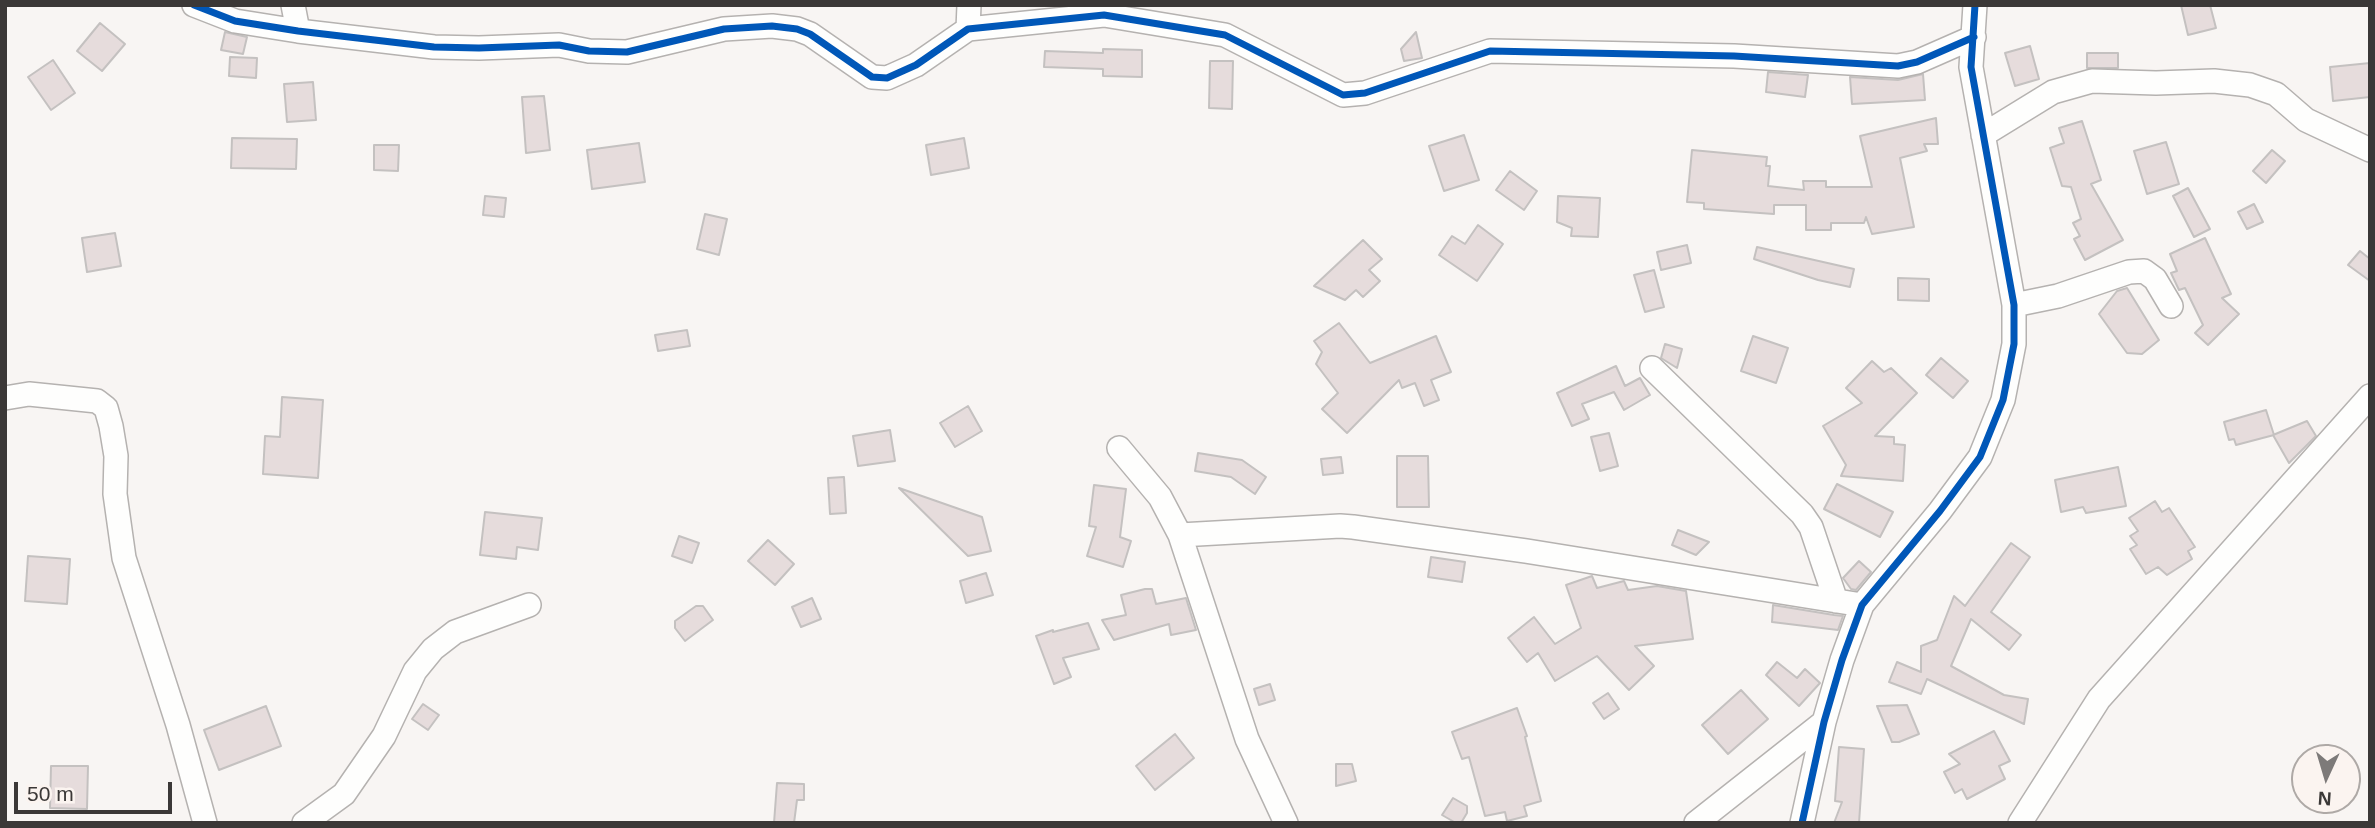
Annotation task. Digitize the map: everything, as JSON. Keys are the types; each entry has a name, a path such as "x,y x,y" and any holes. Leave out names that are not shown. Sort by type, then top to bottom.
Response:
{"street":[{"path":"194,5 235,21 434,47 559,46 589,51 627,52 724,29 772,26 797,29 810,34 872,77 887,78 916,65 968,29 1104,15 1225,35 1343,95 1365,93 1490,51 1734,56 1898,66 1917,62 1974,37"},
{"path":"293,5 298,31"},
{"path":"968,29 969,5"},
{"path":"1802,823 1824,722 1842,660 1863,605 1940,511 1980,457 2003,400 2014,344 2014,305 1971,67 1975,5"},
{"path":"1983,135 2053,92 2092,81 2214,81 2250,85 2276,94 2306,120 2370,150"},
{"path":"2014,305 2057,296 2129,272 2144,271 2155,279 2171,306"},
{"path":"1652,368 1802,514 1811,527 1836,601"},
{"path":"5,398 29,394 97,401 106,408 116,456 115,494 124,558 178,725 205,823"},
{"path":"2020,823 2099,699 2370,396"},
{"path":"1119,449 1160,497 1180,534 1247,740 1286,823"},
{"path":"1180,534 1353,527 1526,551 1863,605"},
{"path":"304,823 344,794 384,736 415,671 433,649 455,632 529,605"},
{"path":"1696,823 1824,722"}],"building":[{"path":"2181,5 2210,5 2216,28 2188,35"},
{"path":"100,23 125,44 102,71 77,51"},
{"path":"225,32 247,37 243,54 221,50"},
{"path":"1416,32 1422,58 1404,61 1401,49"},
{"path":"2030,46 2039,79 2015,86 2005,53"},
{"path":"1103,49 1142,50 1142,77 1103,76 1103,69 1044,67 1045,51 1103,53"},
{"path":"2087,53 2118,53 2118,68 2087,68"},
{"path":"230,57 257,58 256,78 229,76"},
{"path":"53,60 75,93 51,110 28,77"},
{"path":"1210,61 1233,61 1232,109 1209,108"},
{"path":"2370,63 2370,97 2333,101 2330,67"},
{"path":"1768,72 1808,75 1805,97 1766,92"},
{"path":"1923,74 1925,100 1852,104 1850,77 1898,80"},
{"path":"313,82 316,120 287,122 284,84"},
{"path":"544,96 550,150 526,153 522,97"},
{"path":"1936,118 1938,144 1924,144 1927,151 1900,158 1914,227 1872,234 1866,217 1864,223 1831,223 1831,230 1806,230 1806,205 1774,205 1774,214 1704,209 1704,203 1687,202 1692,150 1767,157 1766,166 1770,166 1768,186 1804,190 1803,181 1826,181 1826,187 1872,187 1860,136"},
{"path":"2082,121 2101,180 2091,184 2123,240 2085,260 2074,239 2080,236 2073,223 2081,219 2071,187 2062,186 2050,148 2064,143 2059,128"},
{"path":"1464,135 1479,180 1444,191 1429,146"},
{"path":"232,138 297,139 296,169 231,168"},
{"path":"964,138 969,168 931,175 926,145"},
{"path":"2166,142 2179,184 2147,194 2134,151"},
{"path":"639,143 645,182 592,189 587,150"},
{"path":"374,145 399,145 398,171 374,170"},
{"path":"2272,150 2285,161 2266,183 2253,171"},
{"path":"1510,171 1537,191 1524,210 1496,190"},
{"path":"2188,188 2210,229 2194,237 2173,196"},
{"path":"485,196 506,198 504,217 483,215"},
{"path":"1558,196 1600,198 1598,237 1571,236 1572,228 1557,222"},
{"path":"2254,204 2263,222 2247,229 2238,212"},
{"path":"705,214 727,219 719,255 697,249"},
{"path":"1478,225 1503,244 1477,281 1439,255 1452,236 1465,244"},
{"path":"115,233 121,266 87,272 82,238"},
{"path":"2205,238 2231,294 2222,298 2239,314 2208,345 2195,333 2203,325 2185,288 2179,290 2171,273 2177,271 2170,254"},
{"path":"1363,240 1382,259 1369,270 1380,281 1363,297 1356,290 1345,300 1314,286"},
{"path":"1687,245 1691,263 1661,270 1657,252"},
{"path":"1757,247 1854,269 1850,287 1818,280 1754,259"},
{"path":"2360,251 2370,259 2370,281 2348,265"},
{"path":"1654,270 1664,307 1645,312 1634,275"},
{"path":"1898,278 1929,279 1929,301 1898,300"},
{"path":"2127,288 2159,340 2142,354 2127,353 2099,314 2117,291"},
{"path":"1339,323 1370,363 1436,336 1451,372 1431,380 1439,400 1424,406 1415,383 1402,388 1399,380 1347,433 1322,409 1338,393 1316,364 1322,352 1314,341"},
{"path":"687,330 690,346 658,351 655,335"},
{"path":"1753,336 1788,348 1776,383 1741,371"},
{"path":"1665,344 1682,349 1677,368 1661,358"},
{"path":"1941,358 1968,381 1953,398 1926,375"},
{"path":"1872,361 1884,372 1891,368 1917,393 1875,436 1894,437 1894,444 1905,445 1903,481 1841,476 1846,465 1823,426 1862,403 1846,388"},
{"path":"1616,366 1625,386 1640,378 1650,395 1624,410 1614,392 1582,404 1589,419 1572,426 1557,393"},
{"path":"282,397 323,400 318,478 263,474 265,436 280,437"},
{"path":"968,406 982,431 955,447 940,423"},
{"path":"2266,410 2274,435 2236,445 2234,439 2229,440 2224,422"},
{"path":"2307,421 2316,436 2289,463 2273,435"},
{"path":"890,430 895,461 858,466 853,436"},
{"path":"1609,433 1618,466 1600,471 1591,437"},
{"path":"1198,453 1242,460 1266,477 1255,494 1231,477 1195,471"},
{"path":"1397,456 1428,456 1429,507 1397,507"},
{"path":"1341,457 1343,473 1323,475 1321,459"},
{"path":"2118,467 2126,506 2086,513 2083,507 2061,512 2055,480"},
{"path":"844,477 846,513 830,514 828,478"},
{"path":"1837,484 1893,512 1880,537 1824,509"},
{"path":"1094,485 1126,489 1120,537 1131,541 1123,567 1087,556 1096,527 1089,526"},
{"path":"899,488 982,517 991,551 968,556"},
{"path":"2155,501 2162,512 2169,508 2195,547 2188,551 2192,559 2167,575 2158,567 2146,574 2130,549 2137,545 2130,536 2138,531 2129,518"},
{"path":"485,512 542,518 538,550 517,547 516,559 480,555"},
{"path":"1678,530 1709,542 1696,555 1672,545"},
{"path":"679,536 699,543 692,563 672,556"},
{"path":"768,540 794,564 775,585 748,561"},
{"path":"2011,543 2030,557 1991,612 2021,635 2009,650 1971,619 1951,666 2004,695 2028,699 2024,724 1927,679 1921,694 1889,682 1897,662 1921,672 1921,646 1937,640 1954,596 1965,606"},
{"path":"28,556 70,559 67,604 25,601"},
{"path":"1431,557 1465,562 1462,582 1428,577"},
{"path":"1859,561 1871,572 1856,590 1851,589 1843,578"},
{"path":"986,573 993,595 966,603 960,581"},
{"path":"1592,576 1597,588 1624,581 1628,590 1657,586 1686,591 1693,639 1635,646 1654,666 1629,690 1597,656 1555,681 1538,653 1527,662 1508,638 1534,617 1555,644 1581,628 1566,585"},
{"path":"1152,589 1156,604 1186,598 1196,630 1171,635 1169,624 1114,640 1102,620 1126,615 1121,595"},
{"path":"812,598 821,619 801,627 792,607"},
{"path":"1773,605 1843,616 1838,630 1772,622"},
{"path":"696,606 703,606 713,620 685,641 675,628 675,621"},
{"path":"1088,623 1099,649 1063,658 1071,677 1054,684 1036,636"},
{"path":"1777,662 1797,678 1805,669 1820,683 1799,706 1766,675"},
{"path":"1270,684 1275,700 1259,705 1254,689"},
{"path":"1741,690 1768,719 1728,754 1702,725"},
{"path":"1608,693 1619,709 1604,719 1593,703"},
{"path":"423,704 439,715 428,730 412,719"},
{"path":"1907,705 1919,734 1892,742 1877,706"},
{"path":"266,706 281,746 219,770 204,730"},
{"path":"1517,708 1527,736 1525,737 1541,801 1524,806 1527,816 1507,821 1505,812 1485,816 1469,757 1462,759 1452,732"},
{"path":"1994,731 2010,761 1999,766 2005,779 1967,799 1962,789 1955,793 1944,772 1960,764 1949,754"},
{"path":"1175,734 1194,758 1155,790 1136,766"},
{"path":"1839,747 1864,749 1859,823 1834,823 1842,802 1835,801"},
{"path":"1336,764 1352,764 1356,781 1336,786"},
{"path":"51,766 88,766 87,809 50,808"},
{"path":"777,783 804,784 804,800 797,800 794,823 774,823"},
{"path":"1453,798 1467,806 1467,813 1461,823 1442,815"}],"cycle path":[{"path":"194,5 235,21 434,47 559,45 589,51 627,52 724,29 772,26 797,29 810,34 872,77 887,78 916,65 968,29 1104,15 1225,35 1343,95 1365,93 1490,51 1734,56 1898,66 1917,62 1974,37"},
{"path":"1802,823 1824,722 1862,605 1940,511 1980,457 2003,400 2014,344 2014,305 1971,67 1975,5"}]}
